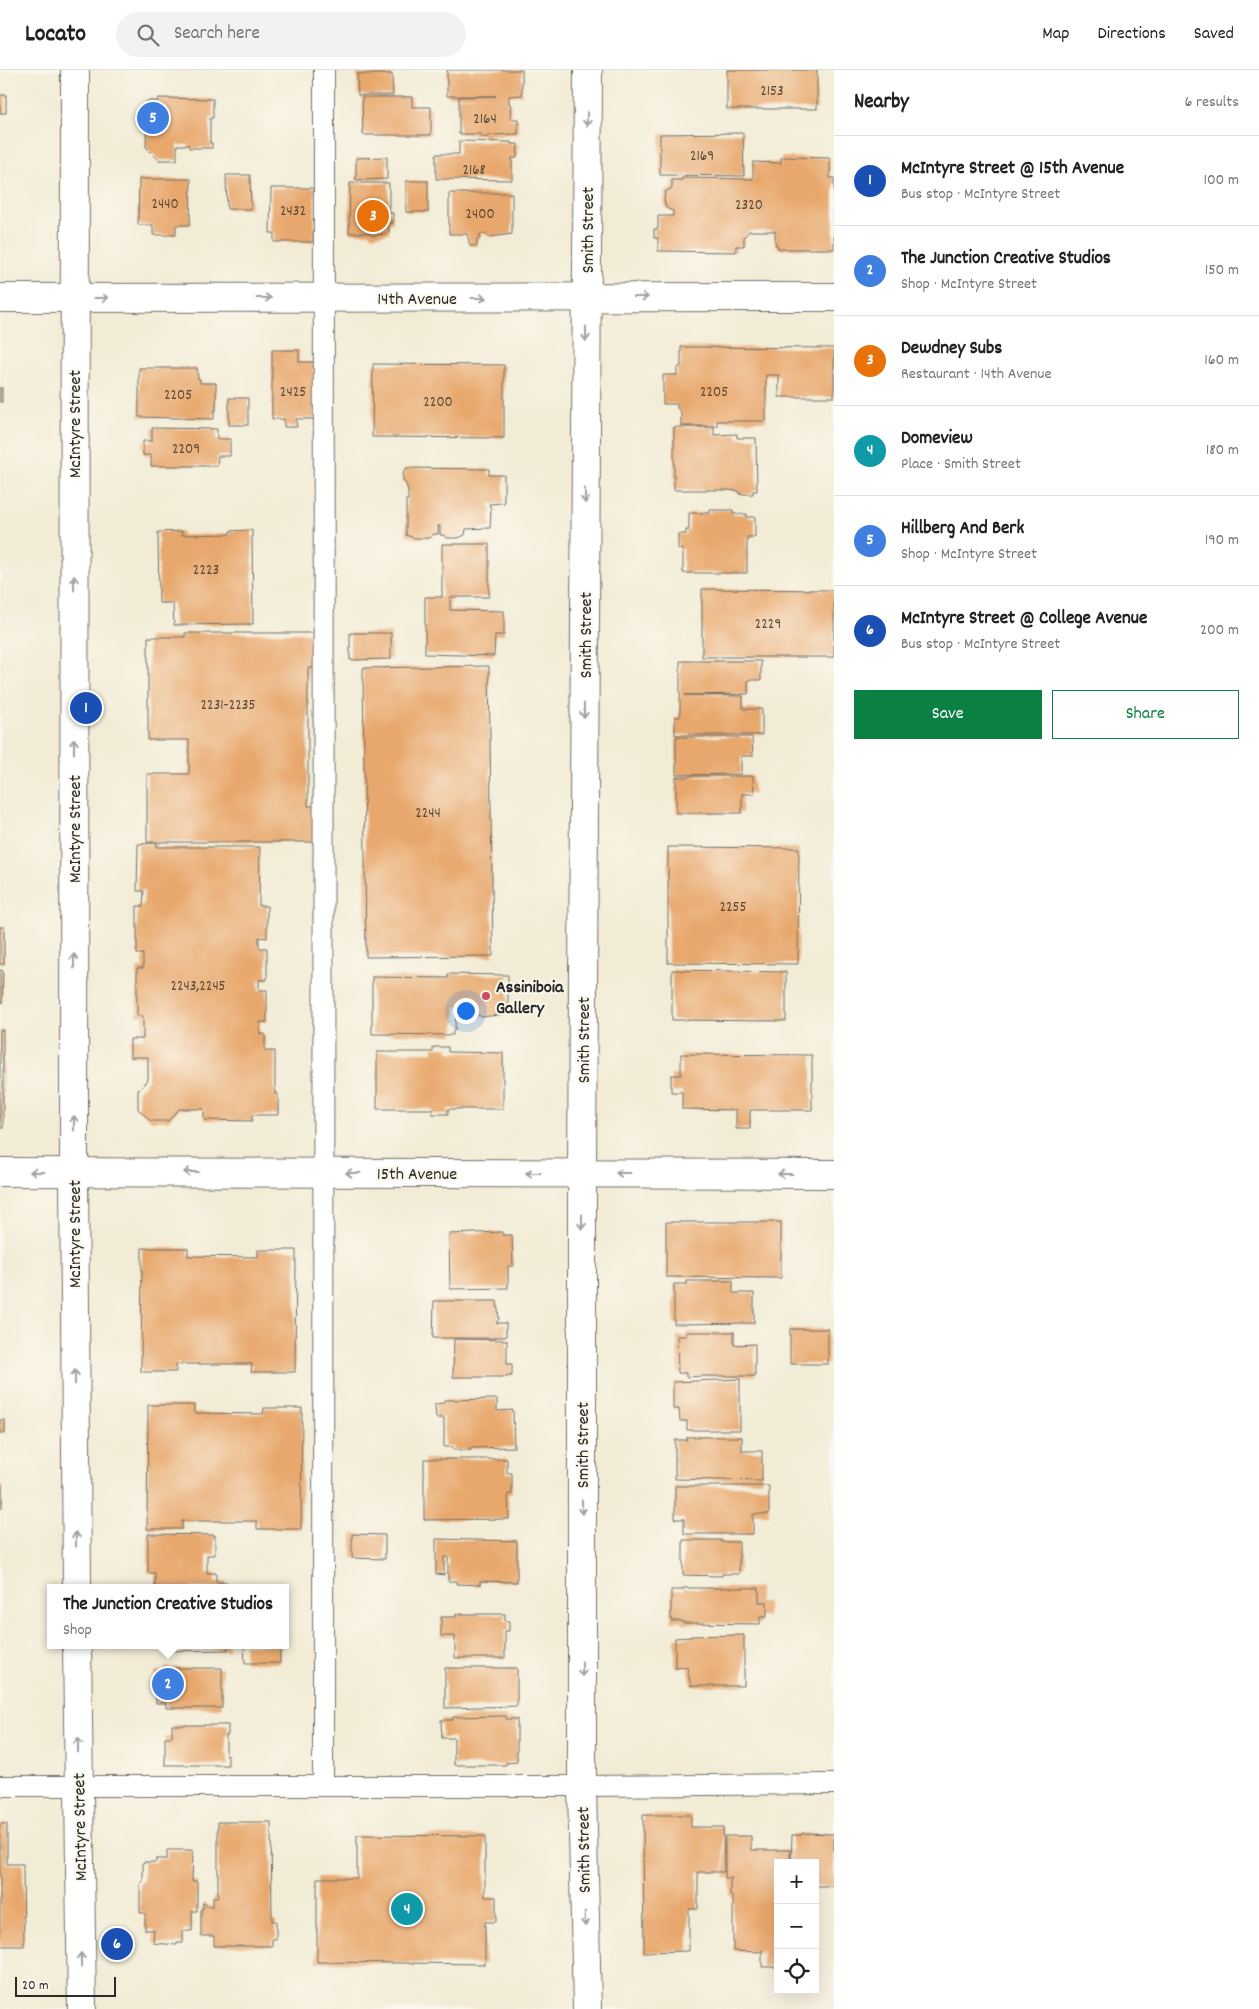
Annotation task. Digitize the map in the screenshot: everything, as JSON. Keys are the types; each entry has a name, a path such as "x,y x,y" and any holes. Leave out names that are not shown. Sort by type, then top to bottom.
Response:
{"street":[{"name":"McIntyre Street","path":"75,70 74,1172 77,1584"},
{"name":"Smith Street","path":"586,2009 582,1786 582,1173 588,70"},
{"name":"14th Avenue","path":"0,298 834,297"},
{"name":"15th Avenue","path":"0,1172 834,1174"},
{"name":"McIntyre Street","path":"77,1649 82,2009"}],"lane":[{"path":"323,1786 324,70"},
{"path":"0,1786 834,1784"}],"building":[{"path":"447,70 522,70 522,95 509,96 509,103 511,105 510,119 518,119 518,134 481,137 481,134 459,134 459,97 496,96 447,96"},
{"path":"727,70 817,70 817,109 727,109"},
{"path":"357,74 392,74 393,95 358,95"},
{"path":"0,95 6,95 6,113 0,113"},
{"path":"362,97 412,97 412,107 431,107 431,135 363,135"},
{"path":"158,98 213,99 213,118 210,118 210,143 212,143 212,148 189,148 189,145 177,145 177,160 159,160 146,147 147,101 158,101"},
{"path":"743,133 744,176 660,175 660,134"},
{"path":"459,141 511,142 511,144 518,144 517,158 512,158 512,180 436,179 436,154 459,154"},
{"path":"387,157 387,179 356,180 356,158"},
{"path":"781,157 830,158 830,178 834,178 834,249 779,249 775,243 775,231 749,231 744,237 744,246 736,246 736,252 658,251 658,238 654,238 654,229 658,229 658,216 673,216 673,211 666,208 664,200 665,192 672,188 672,180 682,180 682,178 753,179 753,162 781,163"},
{"path":"226,175 250,175 251,209 227,209"},
{"path":"139,179 191,179 190,225 176,225 176,235 153,235 153,225 138,225"},
{"path":"406,181 428,181 428,212 406,212"},
{"path":"350,183 389,183 389,213 393,213 393,223 389,223 389,233 372,236 369,233 349,233"},
{"path":"271,188 315,188 315,233 313,233 313,242 274,242 274,233 270,233"},
{"path":"449,193 512,193 512,234 490,237 480,234 480,239 477,239 477,246 470,246 467,234 449,234"},
{"path":"681,347 834,348 834,397 779,397 779,375 766,375 766,421 717,421 717,426 681,426 681,412 677,408 677,404 663,404 663,375 677,375 677,369 681,366"},
{"path":"272,350 299,350 299,362 314,362 314,419 296,419 297,427 284,427 284,419 272,419"},
{"path":"373,364 504,365 504,438 372,437"},
{"path":"139,368 197,368 200,383 216,383 216,411 214,411 214,419 139,417"},
{"path":"0,388 2,388 2,402 0,402"},
{"path":"229,398 248,398 248,425 229,425"},
{"path":"674,427 714,427 714,435 737,434 737,438 756,438 757,491 753,491 753,494 739,494 739,491 728,490 674,490"},
{"path":"152,428 217,429 217,439 230,439 230,456 218,456 217,466 151,466 151,455 143,455 143,441 152,441"},
{"path":"406,468 489,469 489,475 504,475 504,503 489,504 491,509 490,528 466,529 465,535 458,538 447,538 440,535 440,526 438,526 438,534 434,534 429,538 414,538 406,535 406,500 408,500 408,491 403,481 403,474"},
{"path":"710,510 733,510 733,514 747,514 747,517 755,517 755,537 747,537 747,573 683,573 683,549 678,549 678,534 686,534 686,530 689,530 689,513 710,513"},
{"path":"252,530 253,624 174,625 173,603 159,603 158,532 182,531 182,535 230,534 230,531"},
{"path":"442,544 489,544 489,597 450,597 450,610 504,611 504,635 495,635 494,656 425,654 425,597 442,597"},
{"path":"702,589 834,590 834,657 702,657"},
{"path":"185,633 317,633 317,668 308,668 308,806 318,806 318,842 147,842 147,774 189,774 189,740 148,740 148,637 185,637"},
{"path":"350,633 391,633 391,659 350,660"},
{"path":"680,661 761,661 761,680 748,680 748,694 685,695 743,696 743,709 762,709 762,735 675,735 675,717 680,717"},
{"path":"489,666 493,956 366,957 363,668"},
{"path":"676,737 752,737 753,756 741,756 741,774 676,775"},
{"path":"753,776 754,794 742,794 742,813 676,813 676,777"},
{"path":"157,843 157,847 260,847 259,906 267,906 267,938 259,937 259,948 267,948 267,980 259,980 259,990 267,990 267,1022 260,1022 260,1034 265,1034 265,1051 275,1051 275,1094 278,1094 278,1115 252,1115 252,1121 204,1120 204,1109 179,1109 168,1121 151,1121 138,1109 138,1090 148,1080 148,1057 130,1057 130,1039 143,1039 143,1016 137,1016 137,968 143,968 143,954 137,954 137,906 143,906 144,891 137,891 138,844"},
{"path":"668,847 799,848 798,964 668,963"},
{"path":"0,927 4,927 4,964 0,964"},
{"path":"0,970 3,971 2,1003 0,1003"},
{"path":"672,970 786,972 786,1021 672,1020"},
{"path":"448,974 508,975 508,1014 481,1017 479,1015 465,1014 465,1007 456,1007 453,1035 372,1034 372,977 448,978"},
{"path":"0,1030 3,1030 3,1128 0,1128"},
{"path":"433,1047 448,1047 448,1052 503,1053 503,1109 448,1109 448,1114 432,1114 432,1109 377,1109 377,1052 433,1052"},
{"path":"681,1054 812,1055 812,1110 750,1110 750,1129 736,1129 736,1110 682,1109 682,1092 671,1092 671,1075 681,1075"},
{"path":"666,1222 781,1222 781,1278 666,1277"},
{"path":"502,1232 502,1235 512,1235 513,1266 508,1266 508,1288 450,1289 449,1234"},
{"path":"142,1248 188,1248 188,1256 258,1257 258,1250 296,1250 295,1372 251,1372 252,1364 176,1364 176,1372 141,1372"},
{"path":"687,1281 733,1281 733,1293 754,1293 754,1323 674,1324 674,1284 687,1284"},
{"path":"434,1301 497,1301 499,1319 496,1323 506,1323 506,1337 433,1338"},
{"path":"790,1329 828,1329 828,1364 790,1364"},
{"path":"686,1332 734,1332 734,1345 755,1344 755,1376 686,1377 686,1373 678,1373 677,1336 686,1336"},
{"path":"454,1339 507,1340 507,1364 512,1364 512,1376 453,1377"},
{"path":"740,1379 740,1430 687,1430 687,1421 680,1421 679,1409 673,1409 673,1382"},
{"path":"497,1399 497,1411 513,1410 514,1447 453,1450 453,1447 444,1447 444,1418 436,1418 435,1404 444,1403 444,1400"},
{"path":"148,1405 194,1405 194,1413 263,1414 264,1408 302,1408 301,1529 257,1529 257,1521 182,1521 182,1529 147,1529"},
{"path":"0,1420 5,1420 5,1433 0,1433"},
{"path":"687,1437 742,1437 742,1451 762,1451 762,1481 675,1479 675,1440 687,1440"},
{"path":"424,1459 507,1459 507,1473 512,1473 512,1494 508,1494 509,1519 424,1520"},
{"path":"0,1485 2,1485 2,1508 0,1508"},
{"path":"675,1486 769,1486 769,1514 753,1514 753,1534 684,1534 684,1519 675,1519"},
{"path":"148,1534 215,1535 215,1555 207,1555 207,1573 216,1573 216,1582 227,1582 227,1584 155,1584 155,1573 148,1573"},
{"path":"352,1534 385,1535 385,1559 352,1558"},
{"path":"436,1539 517,1541 517,1582 480,1581 480,1585 457,1584 457,1581 448,1581 448,1557 444,1557 444,1575 436,1574"},
{"path":"683,1540 739,1542 739,1574 722,1574 722,1576 683,1575"},
{"path":"683,1588 759,1588 759,1602 767,1602 767,1617 760,1617 760,1624 683,1623 683,1621 671,1621 671,1590 683,1590"},
{"path":"456,1614 505,1614 505,1621 509,1621 509,1631 505,1631 505,1658 455,1658 455,1636 441,1636 441,1617 456,1617"},
{"path":"744,1635 744,1686 691,1686 687,1667 675,1668 675,1638"},
{"path":"165,1649 228,1649 228,1650 165,1651"},
{"path":"244,1649 280,1649 280,1663 245,1663"},
{"path":"165,1668 222,1668 222,1708 166,1708 166,1703 156,1703 155,1672 165,1671"},
{"path":"445,1668 517,1668 517,1706 445,1708"},
{"path":"506,1716 506,1719 517,1719 517,1762 506,1763 506,1765 454,1765 454,1738 442,1738 441,1720 453,1720 453,1717"},
{"path":"172,1725 228,1725 226,1755 228,1755 228,1765 165,1765 165,1737 172,1737"},
{"path":"643,1815 691,1815 691,1827 723,1827 724,1872 698,1872 698,1909 689,1909 689,1951 644,1952"},
{"path":"218,1822 271,1822 272,1921 276,1921 276,1939 272,1939 272,1946 214,1946 214,1936 201,1936 201,1909 203,1909 203,1903 206,1903 206,1906 213,1906 213,1897 218,1897"},
{"path":"0,1824 7,1824 7,1864 23,1864 24,1946 0,1946"},
{"path":"802,1833 834,1834 834,1886 819,1886 819,1859 791,1859 792,1835 802,1835"},
{"path":"357,1835 485,1836 485,1897 496,1897 496,1922 485,1922 485,1964 317,1962 317,1878 357,1878"},
{"path":"725,1836 751,1836 751,1850 790,1850 790,1859 774,1859 774,1967 762,1967 762,1950 760,1952 733,1951 733,1898 730,1895 730,1880 732,1878 725,1878"},
{"path":"167,1850 193,1850 192,1881 197,1881 197,1911 192,1911 192,1931 183,1931 183,1943 177,1943 177,1945 153,1943 154,1930 145,1930 145,1913 140,1913 140,1884 143,1881 143,1862 156,1862 156,1859 167,1859"}],"place":[{"name":"Hillberg And Berk","path":"153,118"},
{"name":"Dewdney Subs","path":"373,216"},
{"name":"McIntyre Street @ 15th Avenue","path":"86,708"},
{"name":"Assiniboia Gallery","path":"486,996"},
{"name":"The Junction Creative Studios","path":"168,1684"},
{"name":"Domeview","path":"407,1909"},
{"name":"McIntyre Street @ College Avenue","path":"117,1944"}]}
